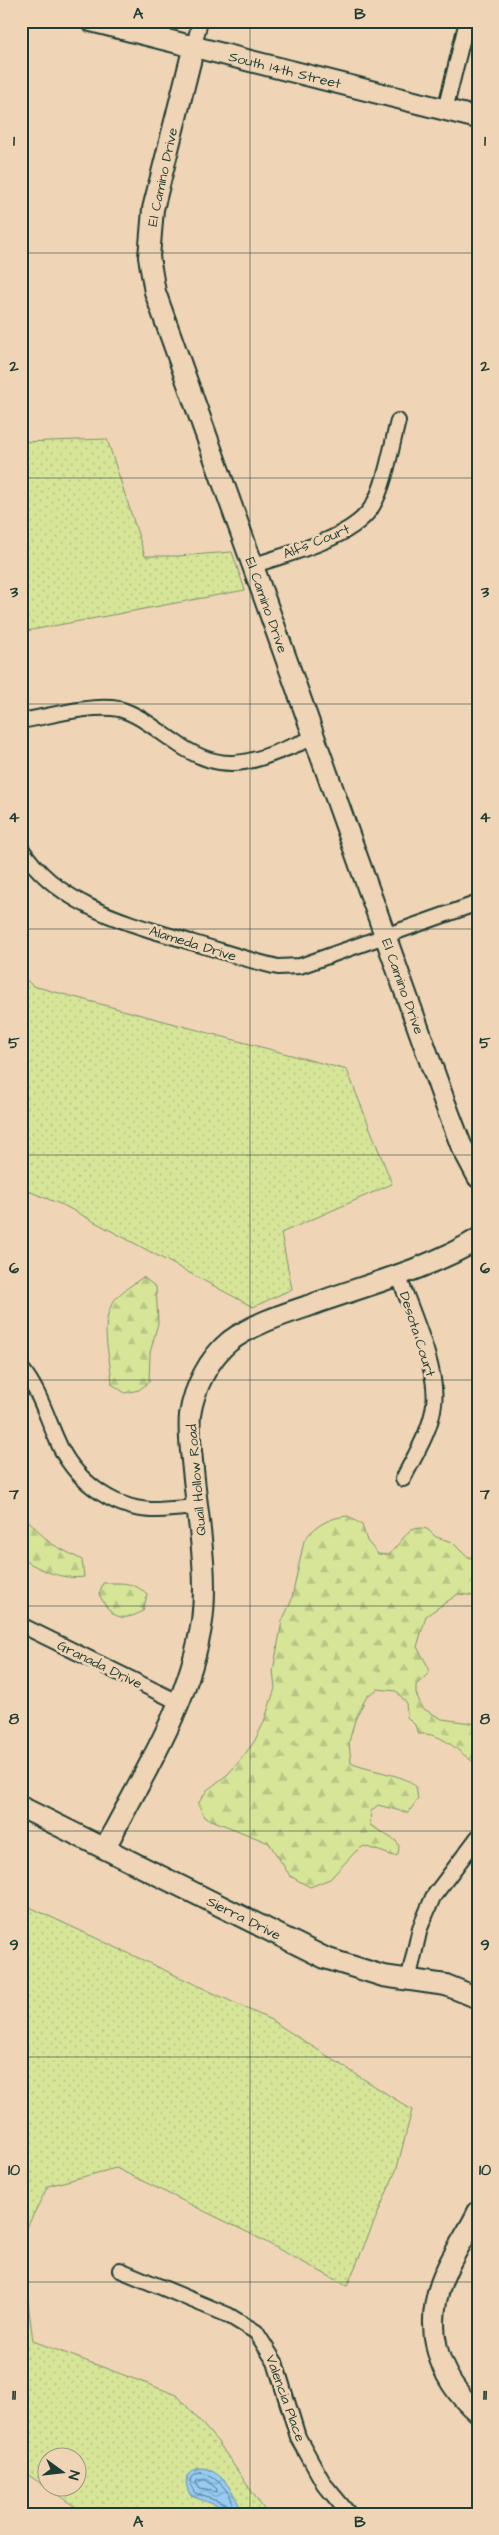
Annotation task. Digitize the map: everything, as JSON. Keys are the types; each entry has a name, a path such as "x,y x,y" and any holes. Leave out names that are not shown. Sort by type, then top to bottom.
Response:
{"street":[{"name":"South 14th Street","path":"91,21 478,118"},
{"name":"El Camino Drive","path":"200,21 153,209 149,241 150,270 158,303 385,937 458,1136 478,1177"},
{"path":"445,110 467,21"},
{"name":"Alfs Court","path":"252,566 343,533 363,519 377,498 398,421"},
{"path":"21,721 92,709 118,709 135,715 198,757 232,764 250,761 314,738"},
{"name":"Alameda Drive","path":"21,848 56,886 96,911 123,922 269,965 286,968 300,966 478,903"},
{"name":"Quail Hollow Road","path":"105,1848 178,1702 193,1664 202,1620 204,1579 190,1438 190,1416 198,1386 215,1357 228,1343 256,1326 398,1274 456,1251 478,1239"},
{"name":"Desota Court","path":"398,1274 430,1368 434,1395 428,1428 403,1479"},
{"path":"21,1368 39,1395 62,1452 80,1477 96,1490 114,1501 142,1509 197,1507"},
{"name":"Granada Drive","path":"21,1625 178,1702"},
{"name":"Sierra Drive","path":"21,1807 325,1958 363,1971 408,1981 446,1985 478,1998"},
{"path":"408,1981 420,1928 433,1897 478,1838"},
{"path":"478,2212 441,2282 433,2322 438,2350 448,2379 464,2400 478,2413"},
{"name":"Valencia Place","path":"120,2270 228,2315 256,2332 275,2362 289,2413 311,2463 324,2484 349,2514"}],"green space":[{"path":"107,439 145,556 178,556 232,552 245,590 21,632 21,442"},
{"path":"21,975 33,986 347,1070 392,1184 281,1233 292,1289 253,1307 65,1206 21,1188"},
{"path":"143,1277 156,1287 158,1323 150,1353 149,1382 139,1390 125,1393 112,1384 106,1327 111,1305 127,1288"},
{"path":"21,1513 50,1543 82,1560 84,1577 76,1578 51,1573 21,1558"},
{"path":"348,1516 362,1525 367,1541 378,1554 389,1555 411,1529 421,1528 427,1529 436,1537 452,1542 466,1556 478,1560 478,1596 458,1594 426,1616 417,1647 429,1668 429,1673 416,1685 416,1693 422,1708 442,1719 478,1724 478,1765 443,1740 427,1734 418,1734 415,1725 407,1717 406,1702 396,1691 378,1689 367,1696 355,1720 349,1742 351,1763 405,1779 416,1787 418,1799 408,1813 378,1805 371,1811 370,1825 396,1841 399,1846 398,1855 394,1856 364,1846 356,1851 330,1879 310,1887 290,1876 269,1843 204,1817 198,1804 207,1790 227,1775 238,1763 254,1742 264,1722 275,1688 273,1672 282,1621 291,1602 304,1541 312,1531 323,1523 335,1518"},
{"path":"103,1583 132,1585 142,1590 147,1595 143,1611 128,1617 116,1616 107,1608 99,1594"},
{"path":"21,1903 271,2020 412,2110 397,2168 347,2286 251,2234 116,2168 48,2186 21,2239"},
{"path":"21,2248 33,2341 177,2395 218,2442 267,2514 86,2514 62,2498 88,2498 88,2448 38,2448 38,2482 21,2470"}],"water":[{"path":"202,2468 210,2470 223,2479 243,2514 230,2514 221,2507 191,2496 186,2482 188,2474"}]}
